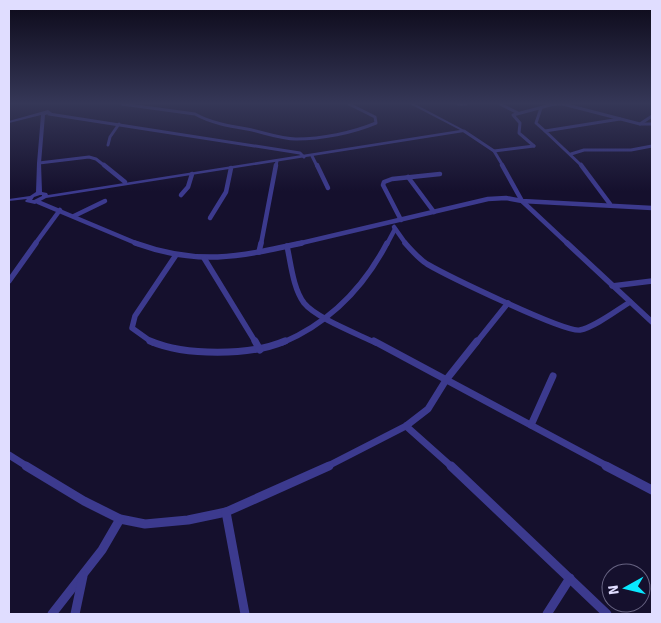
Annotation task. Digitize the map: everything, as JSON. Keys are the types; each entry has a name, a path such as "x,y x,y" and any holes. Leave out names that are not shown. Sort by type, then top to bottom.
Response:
{"street":[{"path":"38,202 43,195 39,163 42,133"},
{"path":"108,145 113,133"},
{"path":"171,133 312,156 444,133"},
{"path":"271,133 305,139 337,133"},
{"path":"9,202 43,195 443,133"},
{"path":"467,133 494,151 522,201 652,322"},
{"path":"494,151 534,146 519,133"},
{"path":"547,133 571,154 591,177 610,204"},
{"path":"571,154 584,150 631,150 652,146"},
{"path":"43,195 303,156"},
{"path":"312,156 328,188"},
{"path":"39,163 89,157 96,159 125,182"},
{"path":"259,252 274,187 277,161"},
{"path":"210,218 226,192 231,168"},
{"path":"180,196 188,187 192,174"},
{"path":"401,220 383,185 384,182 392,179 440,174"},
{"path":"408,177 434,212"},
{"path":"29,199 146,246 176,255 204,258 259,252 488,199 506,198 522,201 610,204 652,208"},
{"path":"74,216 105,201"},
{"path":"9,281 60,210"},
{"path":"390,222 418,258 508,303 570,330 580,330 630,302"},
{"path":"176,255 136,316 132,328 138,335 156,344 185,350 228,352 260,350 284,343 324,318 360,287 395,229"},
{"path":"287,246 295,282 304,303 324,318 446,380 652,490"},
{"path":"204,258 260,350"},
{"path":"9,272 16,270"},
{"path":"612,286 652,281"},
{"path":"9,455 84,501 120,519 145,524 188,520 226,512 337,462 406,426 428,409 446,380 508,303"},
{"path":"531,425 553,376"},
{"path":"406,426 458,471 606,614"},
{"path":"226,512 246,614"},
{"path":"52,614 102,550 120,519"},
{"path":"75,614 84,574"},
{"path":"547,614 570,578"}]}
